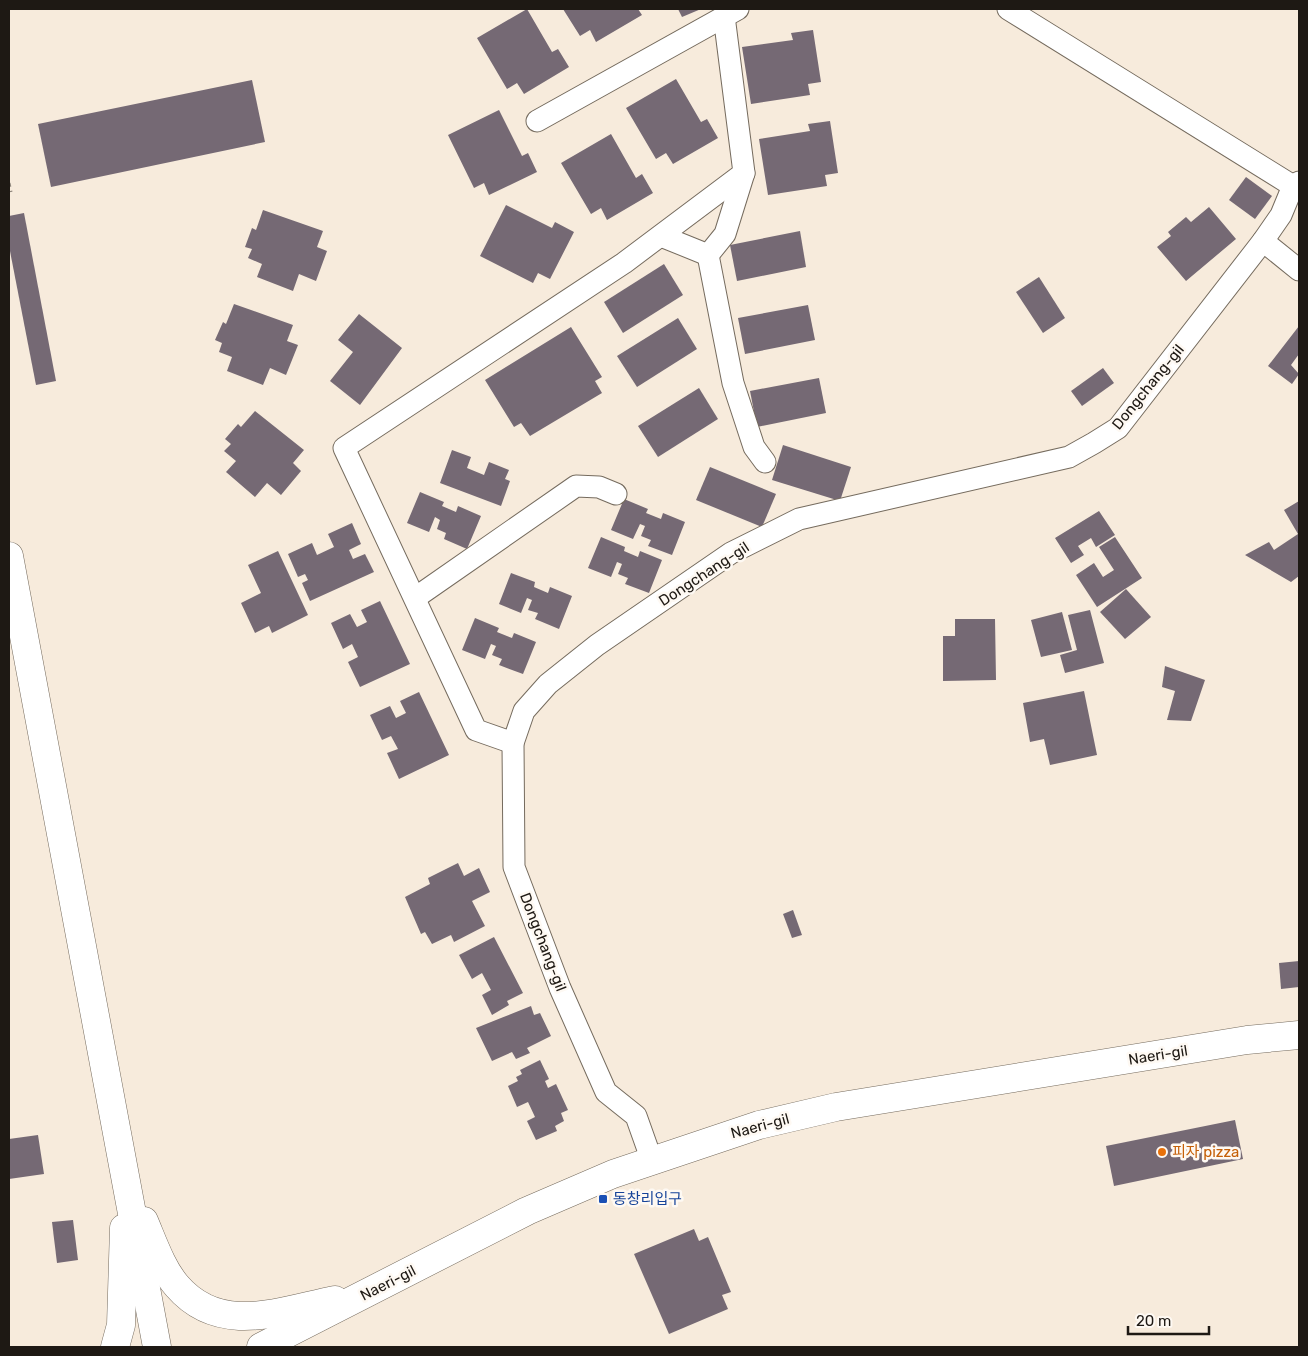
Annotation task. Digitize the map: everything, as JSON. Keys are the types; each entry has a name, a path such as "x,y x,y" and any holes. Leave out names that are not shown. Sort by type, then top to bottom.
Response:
{"street":[{"name":"Dongchang-gil","path":"652,1161 636,1116 606,1092 560,988 514,867 513,743 524,711 548,684 597,644 731,553 799,519 1069,457 1118,428 1263,241 1281,215 1296,184 1008,9"},
{"path":"537,121 731,12 744,173 725,234 708,255"},
{"path":"513,743 476,730 344,448 536,322 661,236 744,173"},
{"path":"661,236 708,255"},
{"path":"1263,241 1299,270"},
{"path":"708,255 733,383 754,447 765,462"},
{"path":"415,598 576,486 599,487 616,494"},
{"path":"9,556 157,1347"},
{"name":"Naeri-gil","path":"265,1346 527,1211 613,1174 759,1125 836,1107 1247,1040 1299,1036"},
{"path":"126,1181 159,1254 176,1285 196,1304 208,1310 242,1318 368,1293"},
{"path":"115,1347 121,1325 126,1181"}],"path":[{"path":"9,182 10,192"}],"building":[{"path":"527,9 552,52 558,49 569,67 524,94 517,83 507,89 477,38"},
{"path":"563,9 638,9 642,15 596,42 590,30 580,36"},
{"path":"678,9 701,9 682,17"},
{"path":"813,30 821,82 808,84 810,95 751,104 742,47 793,40 791,33"},
{"path":"676,79 701,122 707,119 718,138 673,164 666,153 656,159 626,108"},
{"path":"252,80 265,142 51,187 38,124"},
{"path":"499,110 522,156 528,153 537,172 489,195 484,183 474,188 448,135"},
{"path":"830,121 838,173 825,175 827,186 768,195 759,139 810,131 808,124"},
{"path":"611,134 636,178 642,174 653,193 607,220 601,208 591,214 561,163"},
{"path":"1246,177 1272,196 1255,219 1229,200"},
{"path":"506,205 552,228 555,222 574,232 550,279 538,273 533,283 480,256"},
{"path":"1209,207 1236,239 1186,281 1157,247 1171,236 1168,232 1186,217 1191,222"},
{"path":"263,210 323,231 317,247 327,251 316,281 299,274 293,291 257,277 262,264 248,258 252,249 245,247 252,228 256,230"},
{"path":"24,213 56,381 36,385 9,246 9,216"},
{"path":"800,231 806,267 737,281 730,245"},
{"path":"664,264 683,295 623,333 604,302"},
{"path":"1039,277 1065,318 1043,333 1016,292"},
{"path":"234,304 293,325 287,341 298,345 286,375 270,368 263,385 227,371 232,357 219,352 222,343 215,340 223,322 226,324"},
{"path":"808,305 815,340 745,354 738,318"},
{"path":"359,314 402,348 360,405 330,381 353,352 338,340"},
{"path":"678,318 697,349 637,387 617,356"},
{"path":"1299,326 1299,354 1291,365 1299,374 1292,384 1268,366"},
{"path":"571,327 602,377 595,381 602,393 530,436 521,423 514,427 485,380"},
{"path":"1103,368 1114,383 1082,406 1071,391"},
{"path":"819,378 826,413 757,427 750,391"},
{"path":"699,388 718,419 658,457 638,426"},
{"path":"255,411 304,450 293,463 301,471 281,495 267,483 255,497 226,472 236,461 224,451 231,444 225,439 238,424 241,427"},
{"path":"783,445 851,467 840,501 772,480"},
{"path":"452,450 471,457 467,468 484,475 489,462 509,470 505,479 510,481 501,506 440,483"},
{"path":"710,467 776,494 762,527 696,500"},
{"path":"420,492 444,502 442,506 456,512 458,506 481,516 467,549 444,539 446,533 437,529 440,520 435,517 429,532 407,523"},
{"path":"624,499 648,509 646,513 661,519 663,513 685,522 672,555 648,546 651,540 641,536 645,526 640,524 633,539 611,530"},
{"path":"1299,501 1299,576 1291,582 1245,555 1269,542 1274,550 1298,534 1284,510"},
{"path":"1099,511 1115,535 1096,547 1091,538 1078,546 1084,555 1071,563 1055,538"},
{"path":"352,523 361,544 349,550 353,559 365,554 374,572 310,601 302,583 308,580 305,574 298,577 288,554 312,543 317,555 334,547 328,534"},
{"path":"601,537 625,547 624,551 638,557 640,551 662,560 649,593 625,584 628,578 618,574 622,564 617,562 611,577 588,568"},
{"path":"1115,537 1142,578 1097,607 1076,575 1094,563 1103,577 1114,570 1099,547"},
{"path":"278,551 308,615 272,633 269,626 255,633 241,603 261,593 248,565"},
{"path":"511,573 535,582 534,587 548,593 550,587 572,596 559,629 535,619 538,613 528,610 532,600 527,598 521,613 499,604"},
{"path":"1126,589 1151,617 1125,639 1100,612"},
{"path":"380,601 410,664 360,687 348,662 358,657 352,644 343,649 331,623 350,614 357,627 367,622 361,610"},
{"path":"1090,610 1104,663 1065,673 1060,655 1077,650 1068,615"},
{"path":"1062,612 1072,650 1041,657 1031,620"},
{"path":"475,618 499,628 497,632 512,638 514,633 536,642 523,674 499,665 502,659 492,655 496,646 491,644 485,659 462,650"},
{"path":"955,619 995,619 996,680 943,681 943,636 955,636"},
{"path":"1165,666 1205,680 1191,721 1167,720 1175,691 1162,687"},
{"path":"1084,691 1097,755 1050,765 1044,739 1030,742 1023,703"},
{"path":"419,692 449,755 399,779 387,753 398,749 391,736 382,740 370,715 390,706 396,718 406,713 400,701"},
{"path":"458,863 464,876 479,868 490,892 472,901 485,926 454,942 451,935 432,944 425,932 421,934 405,897 430,884 428,878"},
{"path":"793,910 802,935 792,938 783,914"},
{"path":"494,937 523,993 507,1001 509,1005 492,1015 482,995 491,990 482,973 472,979 459,955"},
{"path":"1299,961 1299,987 1281,989 1279,963"},
{"path":"531,1006 534,1015 540,1013 551,1036 527,1048 530,1053 516,1059 512,1052 492,1061 476,1028"},
{"path":"540,1060 549,1079 545,1081 548,1088 556,1084 568,1110 561,1113 564,1121 555,1126 557,1131 536,1140 527,1121 535,1117 528,1102 517,1107 508,1086 518,1081 516,1077 522,1074 520,1070"},
{"path":"1235,1120 1243,1159 1114,1186 1106,1146"},
{"path":"38,1135 44,1174 9,1179 9,1139"},
{"path":"73,1220 78,1260 57,1263 52,1222"},
{"path":"694,1229 699,1241 708,1237 731,1292 722,1295 728,1309 669,1334 634,1254"}],"place":[{"name":"피자 pizza","path":"1162,1152"},
{"name":"동창리입구","path":"603,1199"}]}
